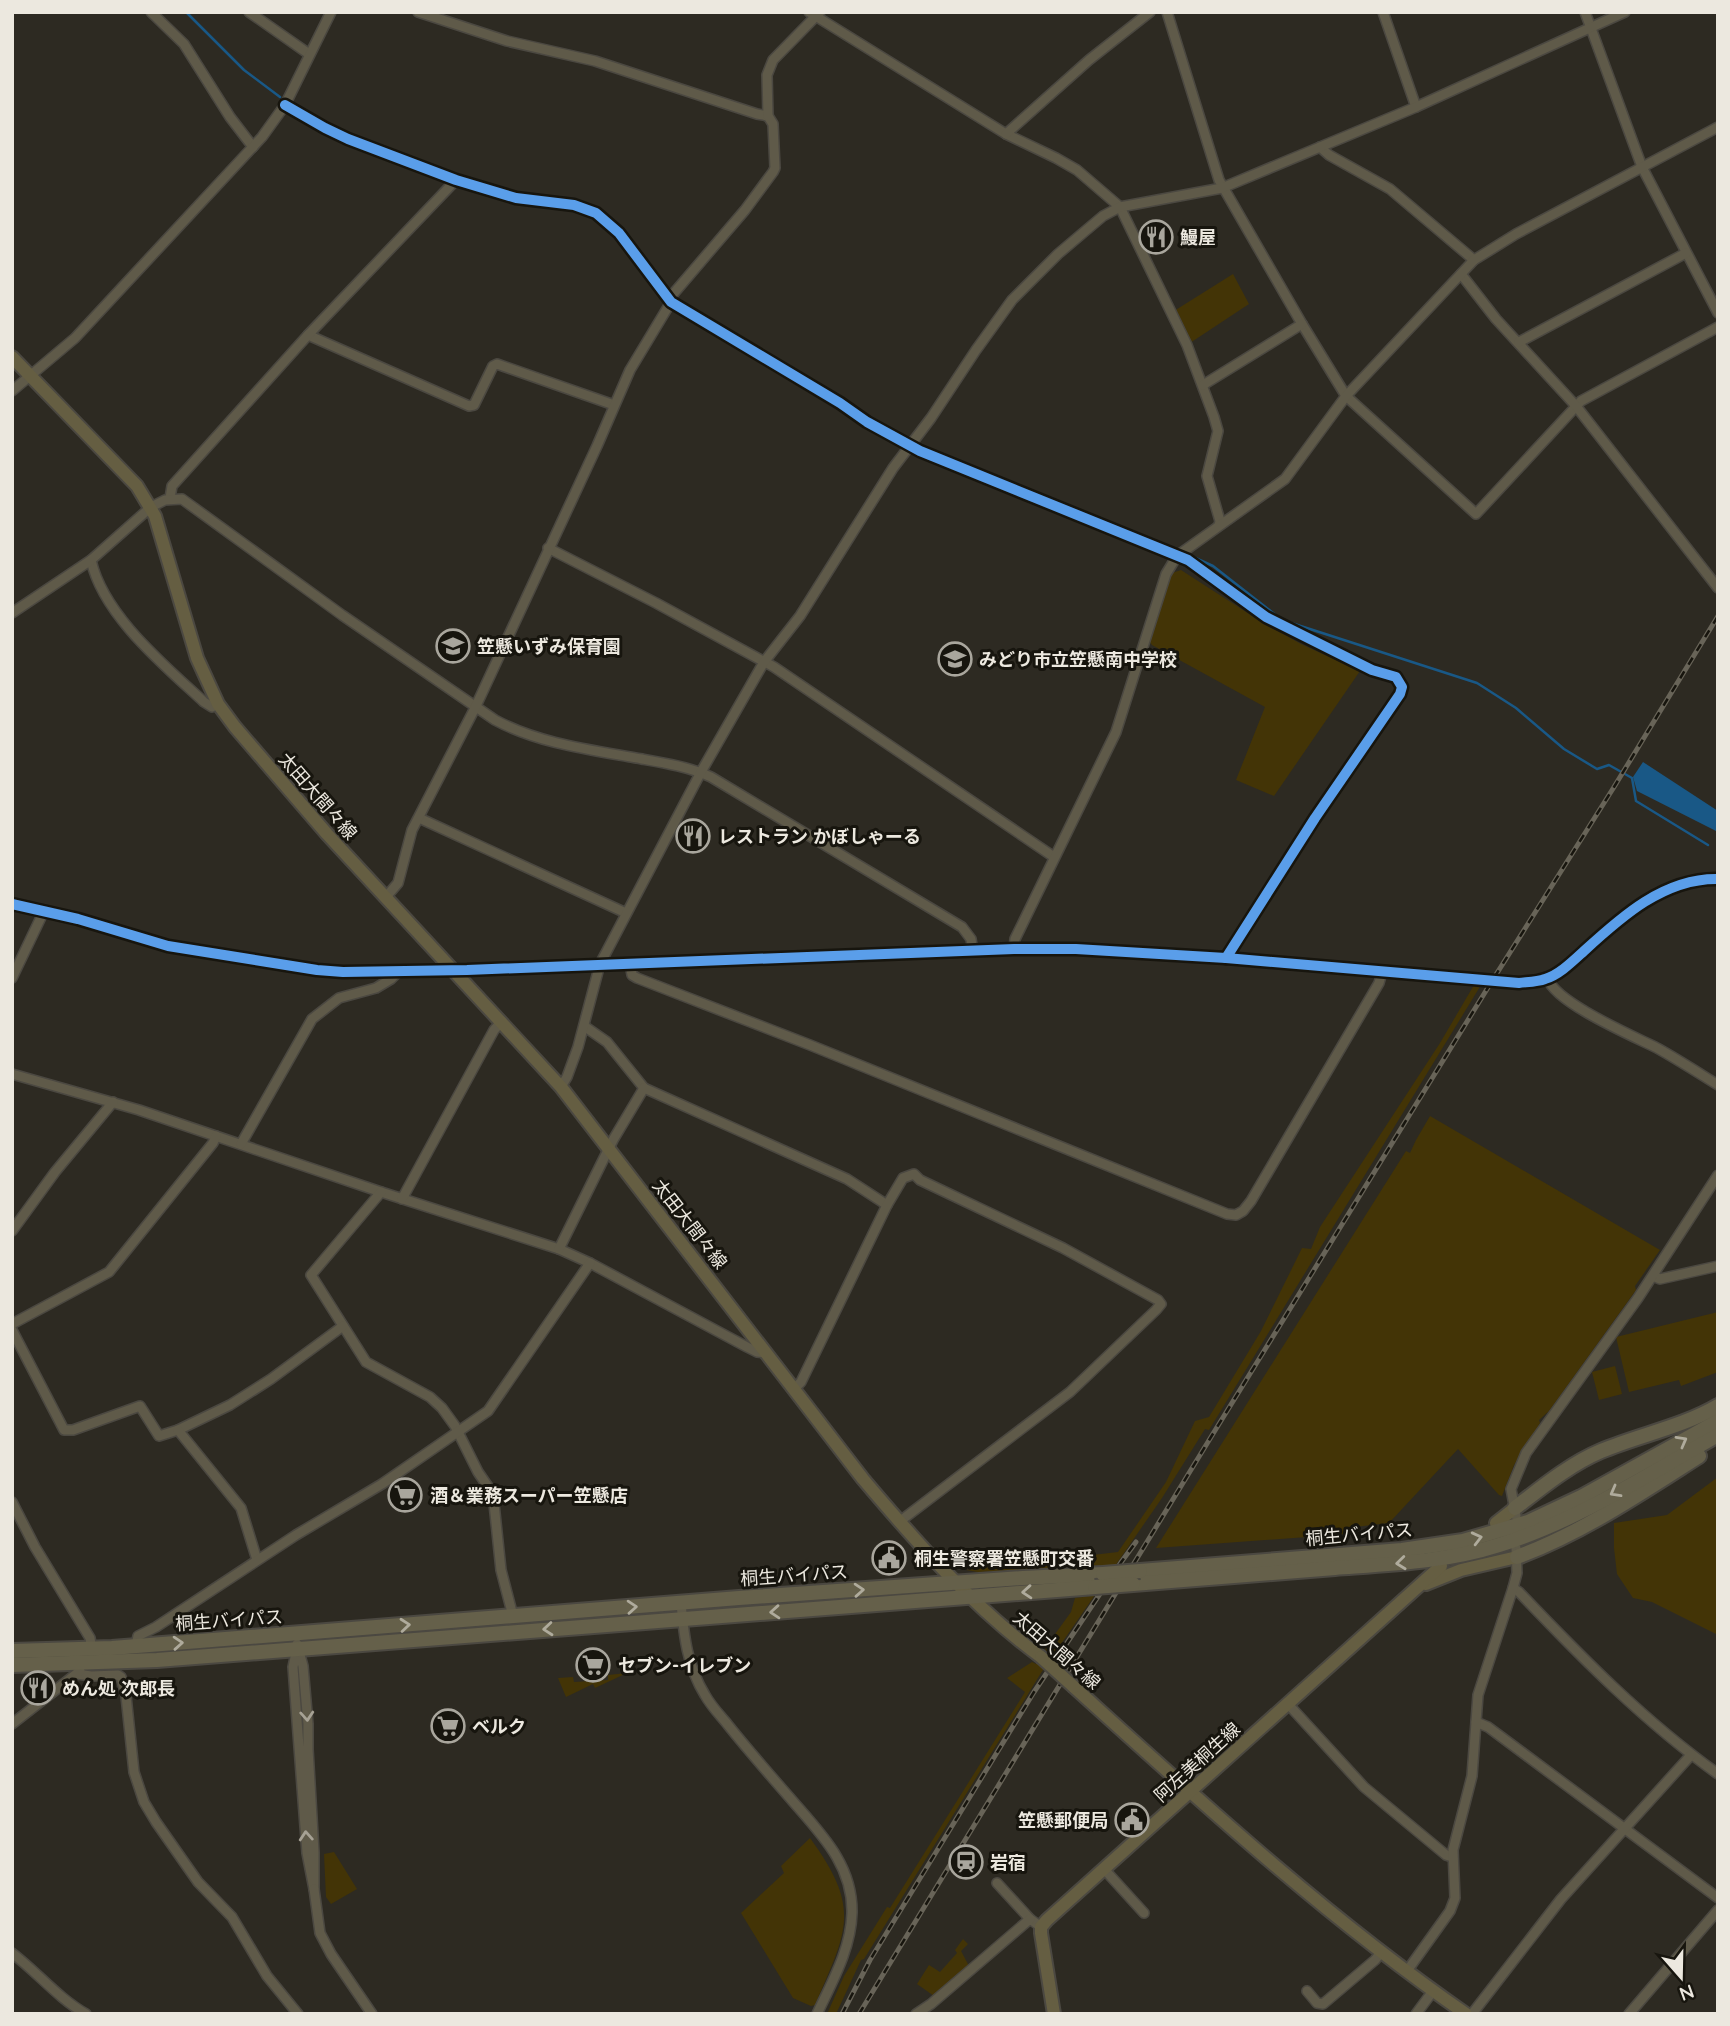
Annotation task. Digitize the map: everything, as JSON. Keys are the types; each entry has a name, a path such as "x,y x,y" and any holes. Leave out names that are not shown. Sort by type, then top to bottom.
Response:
{"highway":[{"path":"1516,1513 1578,1463 1597,1452 1698,1417 1718,1406"},
{"name":"桐生バイパス","path":"1137,1578 1443,1545 1494,1534 1560,1508 1718,1421"},
{"name":"桐生バイパス","path":"12,1651 86,1662 136,1646 297,1641 682,1618 971,1597 1137,1578 1392,1564 1482,1550 1525,1537 1566,1519 1718,1435"},
{"path":"1517,1552 1550,1544 1718,1444"},
{"name":"桐生バイパス","path":"12,1665 86,1662 513,1616 681,1603 958,1583 1099,1581"}],"main road":[{"name":"太田大間々線","path":"12,357 137,485 151,507 198,658 218,704 235,727 386,897 561,1087 863,1479 900,1522 971,1597 1190,1792 1382,1951 1466,2014"},
{"path":"1496,1523 1516,1513"},
{"path":"1416,1589 1461,1570 1517,1552"},
{"name":"阿左美桐生線","path":"1041,1927 1441,1566"},
{"path":"1041,1927 1054,2014"}],"street":[{"path":"151,12 184,44 230,117 254,147"},
{"path":"249,12 309,54"},
{"path":"12,391 75,338 254,147 285,105 331,12"},
{"path":"418,12 507,41 595,61 768,116"},
{"path":"1006,134 1089,60 1150,12"},
{"path":"1167,12 1223,188 1346,396 1476,514 1576,406 1718,327"},
{"path":"1383,12 1416,107"},
{"path":"1585,12 1642,167 1718,313"},
{"path":"561,1087 574,1061 600,964 701,772 764,662 800,616 893,468 1012,300 1058,254 1103,216 1120,207 1223,188 1416,107 1625,12"},
{"path":"386,897 400,877 412,830 475,708 630,370 669,301 745,210 775,168 773,124 768,116 769,66 815,14 1006,134 1077,170 1120,207 1175,320 1203,385 1218,431 1207,476 1219,525"},
{"path":"285,105 346,138 456,180 516,198 574,205 596,213 619,233 669,301 840,402 867,422 909,446 1188,559 1266,617 1372,670 1396,677 1402,687 1396,700 1315,818 1226,958"},
{"path":"1014,949 1015,939 1116,733 1166,573 1177,556 1285,479 1346,396 1474,260 1516,234 1718,127"},
{"path":"1320,147 1329,155 1390,189 1474,260"},
{"path":"170,498 172,486 308,335 456,180"},
{"path":"1519,342 1686,253"},
{"path":"1461,274 1496,318 1576,406 1718,589"},
{"path":"1203,385 1302,324"},
{"path":"308,335 469,407 474,405 497,364 614,405"},
{"path":"12,613 91,560 151,507 170,498 182,499 342,615 475,708 506,726 549,741 701,772 962,927 971,939 973,952"},
{"path":"548,548 764,662 1054,857"},
{"path":"91,560 106,598 144,643 204,702 212,707 218,704"},
{"path":"419,818 626,913"},
{"path":"12,904 179,948 317,970 351,972 1076,948 1518,983 1548,979 1645,902 1683,884 1706,878 1718,879"},
{"path":"12,978 44,911"},
{"path":"630,964 632,975 637,978 1227,1214 1236,1215 1251,1201 1379,983 1382,972"},
{"path":"241,1144 312,1018 339,998 376,988 399,971"},
{"path":"1548,979 1564,998 1718,1084"},
{"path":"402,1199 494,1030 502,1021"},
{"path":"584,1026 607,1042 644,1088 847,1180 887,1205"},
{"path":"12,1074 113,1102 559,1249 747,1347 767,1353"},
{"path":"559,1249 613,1140 644,1088"},
{"path":"12,1231 55,1171 113,1102"},
{"path":"12,1324 109,1272 188,1175 216,1136"},
{"path":"794,1388 802,1380 887,1205 903,1178 914,1174 920,1180 1063,1248 1158,1300 1161,1304 1156,1310 1070,1392 900,1522"},
{"path":"1516,1513 1511,1489 1527,1453 1653,1276 1718,1175"},
{"path":"381,1192 311,1275 366,1362 430,1397 442,1408 458,1432 478,1472 493,1494 501,1570 513,1616"},
{"path":"136,1646 138,1636 306,1529 362,1498 491,1408 590,1263"},
{"path":"1653,1276 1660,1279 1718,1266"},
{"path":"12,1330 64,1430 73,1430 139,1406 159,1436 178,1430 230,1405 344,1326"},
{"path":"178,1430 241,1507 257,1560"},
{"path":"12,1502 35,1548 90,1638 86,1662 90,1676 121,1677 126,1696 134,1772 144,1801 162,1832 198,1882 232,1917 267,1976 298,2014"},
{"path":"1407,1971 1453,1906 1455,1889 1452,1857 1471,1783 1480,1688 1513,1588 1517,1573 1517,1552"},
{"path":"1513,1588 1593,1668 1691,1755 1718,1774"},
{"path":"681,1603 685,1646 705,1696 831,1846 845,1873 852,1903 851,1927 845,1951 817,2014"},
{"path":"297,1641 303,1666 308,1724 314,1889 320,1933 372,2014"},
{"path":"12,1724 86,1662"},
{"path":"1288,1704 1364,1787 1446,1855 1452,1857"},
{"path":"1476,1722 1488,1727 1718,1898"},
{"path":"1472,2014 1543,1920 1691,1755"},
{"path":"1104,1869 1143,1913"},
{"path":"997,1883 1030,1919 1041,1927"},
{"path":"1629,2014 1718,1910"},
{"path":"916,2014 1030,1919"},
{"path":"1307,1991 1317,2003 1323,2004 1382,1951"},
{"path":"12,1953 72,2006 86,2014"},
{"path":"1416,2014 1433,1991"}],"shaded area":[{"path":"1233,274 1249,304 1187,345 1174,311"},
{"path":"1181,570 1260,621 1301,644 1360,671 1274,796 1236,780 1265,707 1149,641 1172,573"},
{"path":"1474,985 1481,985 1209,1430 1205,1429 1162,1498 1041,1673 861,1960 836,2014 827,2014 844,1976 887,1907 890,1908 1025,1692 1007,1678 1032,1662 1036,1664 1047,1653 1045,1648 1071,1612 1075,1598 1091,1596 1110,1565 978,1572 966,1570 1118,1552 1166,1482 1195,1421 1209,1417 1261,1331 1302,1248 1311,1249 1320,1227 1440,1043"},
{"path":"1430,1116 1660,1250 1635,1286 1636,1290 1549,1411 1539,1420 1540,1423 1514,1465 1502,1496 1458,1449 1389,1523 1355,1527 1348,1534 1156,1548 1406,1151 1410,1153"},
{"path":"1718,1312 1718,1372 1681,1386 1679,1380 1629,1392 1616,1337"},
{"path":"1615,1366 1622,1394 1599,1400 1592,1372"},
{"path":"1718,1477 1718,1635 1652,1602 1633,1598 1617,1574 1614,1523 1667,1515"},
{"path":"627,1673 595,1688 593,1684 566,1697 558,1678 573,1677 574,1682 608,1680 608,1675"},
{"path":"810,1838 837,1884 843,1902 844,1920 835,1957 815,2005 811,2006 793,1998 741,1913 784,1873 781,1866"},
{"path":"334,1852 357,1889 331,1904 326,1897 324,1854"},
{"path":"963,1939 968,1944 961,1951 969,1966 934,1996 917,1984 929,1965 940,1972 957,1953 955,1950"}],"water":[{"path":"1643,762 1718,811 1718,832 1637,791 1633,777"}],"waterway":[{"path":"186,12 244,70 280,97"},
{"path":"1191,556 1213,566 1282,620 1477,683 1516,708 1564,749 1597,769 1609,765 1632,778 1636,801 1708,845"}],"railway":[{"path":"859,2014 1211,1437 1718,616"},
{"path":"842,2014 870,1960 1034,1692 1136,1542"}],"cycle path":[{"path":"285,105 348,139 456,180 516,198 574,205 596,213 619,233 671,302 840,403 867,422 920,451 1188,560 1266,617 1372,670 1396,677 1402,687 1400,694 1315,818 1226,958"},
{"path":"12,904 78,919 168,946 343,972 1076,949 1226,958 1519,983 1542,980 1555,974 1628,913 1662,892 1698,880 1718,879"}],"place":[{"name":"鰻屋","path":"1156,237"},
{"name":"笠懸いずみ保育園","path":"453,646"},
{"name":"みどり市立笠懸南中学校","path":"955,659"},
{"name":"レストラン かぼしゃーる","path":"693,836"},
{"name":"酒＆業務スーパー笠懸店","path":"405,1495"},
{"name":"桐生警察署笠懸町交番","path":"889,1558"},
{"name":"セブン-イレブン","path":"593,1665"},
{"name":"めん処 次郎長","path":"38,1688"},
{"name":"ベルク","path":"448,1726"},
{"name":"笠懸郵便局","path":"1132,1820"},
{"name":"岩宿","path":"966,1862"}]}
